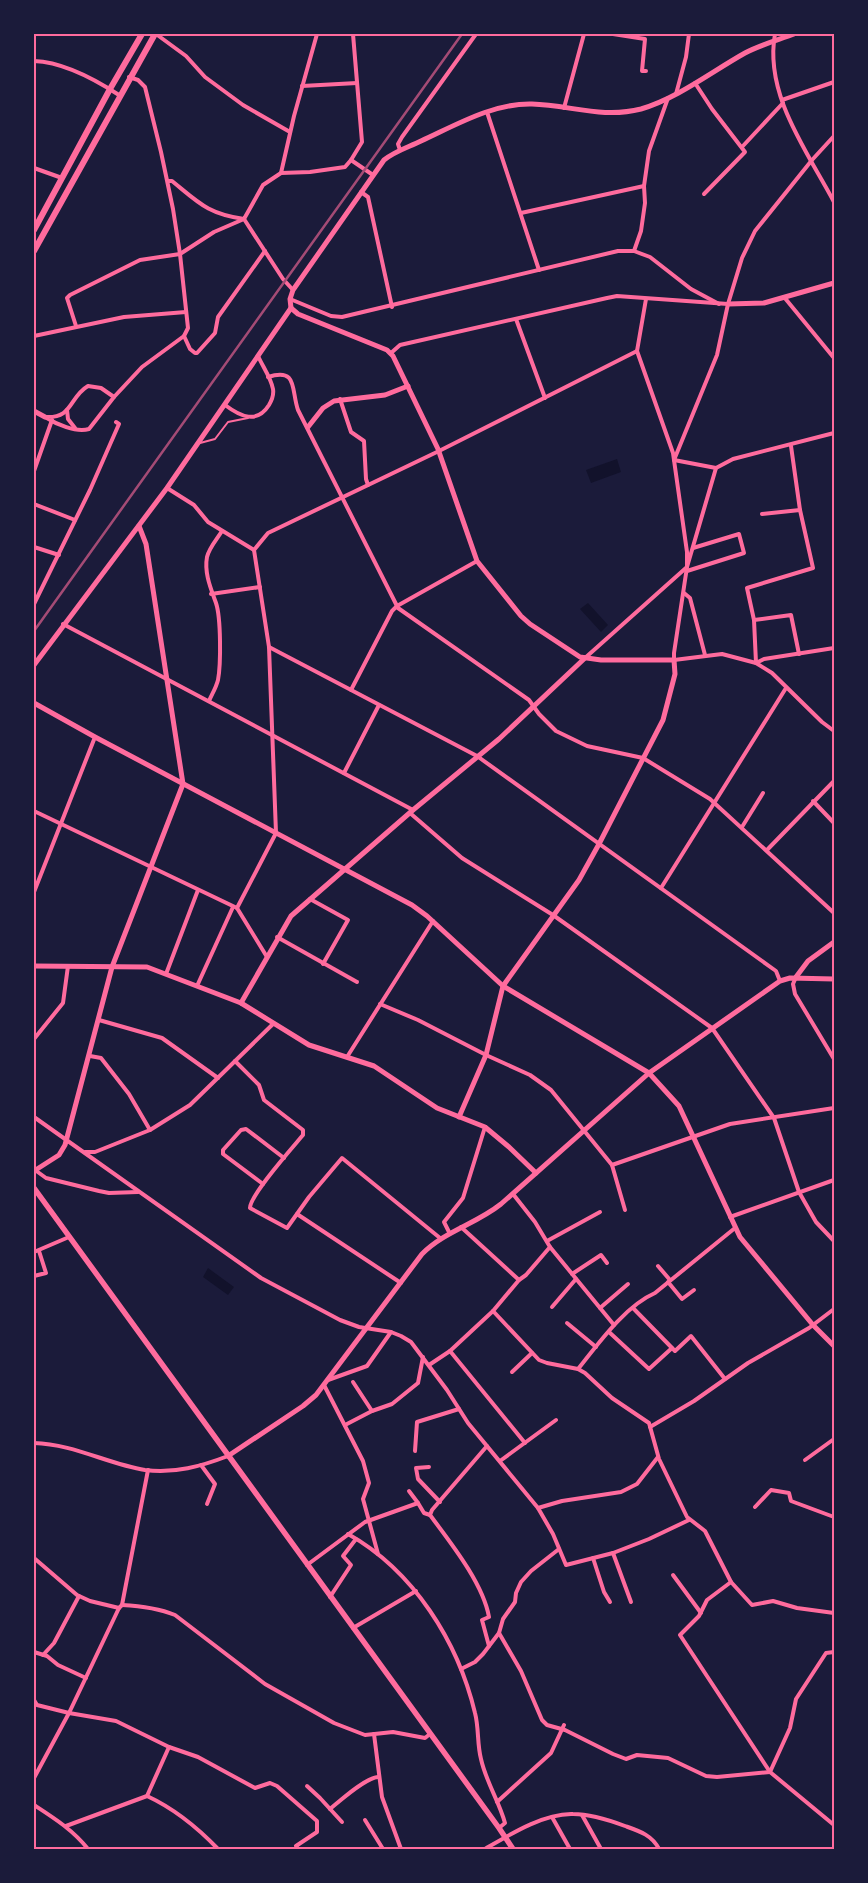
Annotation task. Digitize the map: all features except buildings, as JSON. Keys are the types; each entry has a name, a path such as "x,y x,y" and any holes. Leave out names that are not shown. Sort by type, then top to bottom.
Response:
{"highway":[{"path":"34,230 142,34"},
{"path":"34,251 129,76 156,34"}],"main road":[{"path":"34,1188 506,1837 512,1849"}],"street":[{"path":"156,34 186,56 204,77 243,105 290,132"},
{"path":"281,173 290,132 317,34"},
{"path":"76,326 68,298 70,295 140,260 180,254 214,232 244,219 263,186 281,173 310,172 345,167 362,142 353,34"},
{"path":"400,150 398,144 402,137 476,34"},
{"path":"564,108 584,34"},
{"path":"613,34 645,39 642,71 646,71"},
{"path":"676,94 686,57 688,34"},
{"path":"775,34 774,68 783,101 789,117 834,202"},
{"path":"34,665 139,526 226,405 290,308 293,290 384,160 400,150 487,112 510,106 531,104 586,112 610,113 637,110 676,94 747,52 794,34"},
{"path":"34,61 40,61 79,73 119,95"},
{"path":"34,411 77,430 85,430 92,427 114,397 142,367 184,336 188,328 180,254 168,181 145,87 138,80 129,76"},
{"path":"742,147 783,101 834,82"},
{"path":"302,86 357,83"},
{"path":"695,83 712,110 745,152 704,194"},
{"path":"634,251 641,231 649,151 668,98"},
{"path":"487,112 539,270"},
{"path":"674,460 717,355 728,304 742,258 755,231 812,160 834,136"},
{"path":"351,160 373,175"},
{"path":"34,168 63,178"},
{"path":"168,181 172,181 202,206 215,213 244,219 284,281 293,290"},
{"path":"521,214 644,186"},
{"path":"361,192 368,197 392,307"},
{"path":"290,299 331,316 342,317 392,307 618,251 634,251 650,257 691,289 719,304"},
{"path":"184,336 190,349 197,353 216,333 218,317 265,252"},
{"path":"391,353 400,345 617,296 719,304 764,303 834,283"},
{"path":"784,297 834,358"},
{"path":"459,1117 486,1055 503,986 579,880 599,844 666,711 675,674 674,653 684,593 687,552 674,460 664,425 637,351 646,298"},
{"path":"290,308 298,314 391,353 439,451 477,562 530,624 580,657 585,658 600,660 674,660 722,654 756,663 772,673 834,731"},
{"path":"34,336 124,317 186,312"},
{"path":"516,319 545,398"},
{"path":"197,986 235,907 276,833 270,648 254,550 268,533 439,451 637,351"},
{"path":"226,405 246,416 253,417 261,415 272,402 273,391 258,356"},
{"path":"268,377 281,374 289,378 298,410 397,606 529,700 556,731 587,746 643,758 714,802 834,913"},
{"path":"34,471 52,419 67,410 81,392 88,386 101,388 114,397"},
{"path":"308,427 324,408 334,401 385,395 408,386"},
{"path":"340,399 351,432 364,442 368,485"},
{"path":"67,410 68,419 77,430"},
{"path":"34,604 76,520 119,424 116,422"},
{"path":"674,460 716,468 733,459 791,446 834,433"},
{"path":"756,663 754,620 747,588 813,568 800,510 791,446"},
{"path":"687,569 716,468"},
{"path":"167,488 191,502 204,519 254,550"},
{"path":"34,504 76,520"},
{"path":"762,514 800,510"},
{"path":"138,1192 109,1193 46,1178 34,1170 62,1152 67,1140 112,967 183,784 146,544 139,526"},
{"path":"209,701 218,682 219,623 206,558 222,531"},
{"path":"241,1002 289,918 310,899 411,811 499,739 585,658 687,569 744,553 739,534 693,548"},
{"path":"34,547 58,556"},
{"path":"351,690 392,611 397,606 477,562"},
{"path":"212,594 260,587"},
{"path":"684,593 690,598 705,655"},
{"path":"754,620 791,615 798,654"},
{"path":"64,624 344,773 411,811 462,858 553,915 712,1028 774,1118 799,1192 816,1222 834,1241"},
{"path":"270,648 477,756 776,971 780,981"},
{"path":"756,663 764,659 834,648"},
{"path":"661,888 786,688"},
{"path":"34,703 406,902 433,921 503,986 649,1073 679,1106 740,1237 813,1325 834,1346"},
{"path":"344,773 379,705"},
{"path":"34,892 95,737"},
{"path":"767,850 834,781"},
{"path":"742,827 763,794"},
{"path":"813,801 834,823"},
{"path":"34,812 235,907 267,957"},
{"path":"166,974 198,890"},
{"path":"310,899 348,920 323,964"},
{"path":"347,1057 433,921"},
{"path":"278,937 357,982"},
{"path":"834,942 808,961 793,984 795,994 834,1059"},
{"path":"34,966 147,967 241,1002 309,1045 374,1066 437,1108 485,1127 536,1172"},
{"path":"34,1038 63,1003 68,966"},
{"path":"34,1443 57,1445 147,1470 164,1471 201,1465 228,1456 308,1403 326,1383 422,1254 449,1232 488,1213 513,1194 649,1073 780,981 796,978 834,979"},
{"path":"380,1004 418,1020 530,1075 551,1090 612,1165 625,1210"},
{"path":"99,1020 162,1038 218,1078"},
{"path":"84,1152 95,1152 150,1130 190,1105 274,1024"},
{"path":"90,1056 101,1058 128,1094 150,1130"},
{"path":"235,1061 259,1084 264,1100 303,1130 303,1135 263,1184 250,1204 250,1208 287,1228 342,1158 440,1238"},
{"path":"612,1165 730,1124 834,1108"},
{"path":"34,1117 261,1278 340,1320 366,1328 391,1332 410,1342 429,1365 468,1423 538,1508 566,1565 613,1552 649,1539 689,1520"},
{"path":"449,1232 444,1222 464,1198 485,1127"},
{"path":"263,1184 223,1154 223,1150 241,1130 246,1129 284,1158"},
{"path":"730,1217 834,1180"},
{"path":"513,1194 536,1222 550,1247 614,1325"},
{"path":"547,1241 600,1212"},
{"path":"298,1214 401,1283"},
{"path":"461,1227 519,1280"},
{"path":"578,1369 614,1325 647,1296 655,1293 735,1228"},
{"path":"34,1276 46,1273 36,1252 69,1237"},
{"path":"429,1365 450,1351 493,1311 550,1247"},
{"path":"572,1274 600,1255 606,1263"},
{"path":"658,1266 682,1299 694,1290"},
{"path":"552,1307 576,1279"},
{"path":"600,1308 628,1284"},
{"path":"633,1308 675,1351 691,1336 725,1379"},
{"path":"650,1427 694,1401 748,1363 813,1325 834,1309"},
{"path":"493,1311 539,1360 578,1369 612,1398 649,1422 658,1457 689,1520 704,1531 731,1582 752,1605 773,1601 797,1608 834,1613"},
{"path":"567,1322 596,1347"},
{"path":"326,1383 367,1366 391,1332"},
{"path":"609,1332 649,1369 672,1348"},
{"path":"450,1351 525,1443"},
{"path":"512,1372 532,1353"},
{"path":"345,1425 392,1404 418,1383 423,1357"},
{"path":"353,1382 372,1412"},
{"path":"326,1383 367,1474 369,1483 363,1499 378,1554"},
{"path":"415,1451 416,1422 459,1409"},
{"path":"500,1460 556,1420"},
{"path":"805,1460 834,1440"},
{"path":"430,1514 486,1446"},
{"path":"538,1508 562,1501 621,1492 637,1484 658,1457"},
{"path":"201,1465 215,1484 207,1504"},
{"path":"429,1466 416,1468 418,1480 440,1502"},
{"path":"34,1778 69,1714 121,1607 147,1470"},
{"path":"755,1507 771,1490 789,1494 790,1500 834,1517"},
{"path":"409,1491 424,1513 430,1514 477,1584 487,1605 489,1617 482,1620 489,1646"},
{"path":"307,1565 368,1520 418,1503"},
{"path":"348,1534 378,1554 416,1591 452,1648 476,1714 480,1757 485,1777 505,1823 499,1828"},
{"path":"330,1597 351,1565 343,1556 356,1538"},
{"path":"461,1669 475,1662 498,1633 503,1619 515,1602 516,1593 521,1582 530,1571 559,1549"},
{"path":"613,1552 631,1602"},
{"path":"34,1558 79,1596 90,1601 121,1607 146,1607 164,1611 175,1616 248,1672 290,1700 334,1723 365,1735 393,1732 425,1738 430,1734"},
{"path":"593,1558 604,1592 610,1602"},
{"path":"673,1575 701,1613"},
{"path":"731,1582 707,1600 701,1613 680,1635 770,1772 834,1825"},
{"path":"353,1628 416,1591"},
{"path":"43,1655 54,1643 79,1596"},
{"path":"498,1633 521,1671 542,1720 547,1726 563,1727 565,1730 626,1759 637,1755 668,1758 706,1776 717,1777 770,1772"},
{"path":"34,1652 47,1656 58,1665 86,1678"},
{"path":"770,1772 790,1728 796,1699 826,1653 834,1652"},
{"path":"34,1700 37,1705 69,1714 116,1721 169,1747 198,1757 255,1788 270,1782 317,1822 317,1832 296,1846 298,1849"},
{"path":"497,1802 551,1753 563,1727"},
{"path":"374,1734 378,1777 384,1803 399,1848"},
{"path":"147,1796 169,1747"},
{"path":"330,1808 366,1781 378,1777"},
{"path":"307,1786 342,1822"},
{"path":"66,1826 147,1796 165,1804 184,1818 218,1849"},
{"path":"34,1805 66,1826 88,1849"},
{"path":"485,1849 532,1824 572,1814 623,1826 644,1834 653,1840 658,1849"},
{"path":"582,1815 601,1849"},
{"path":"552,1818 570,1849"},
{"path":"365,1820 383,1849"}],"lane":[{"path":"198,444 215,439 228,422 253,417"}],"shaded area":[{"path":"617,459 621,472 591,483 586,470"},
{"path":"588,603 608,625 601,632 580,609"},
{"path":"208,1268 234,1287 228,1295 203,1277"}],"railway":[{"path":"34,631 462,34"}]}
